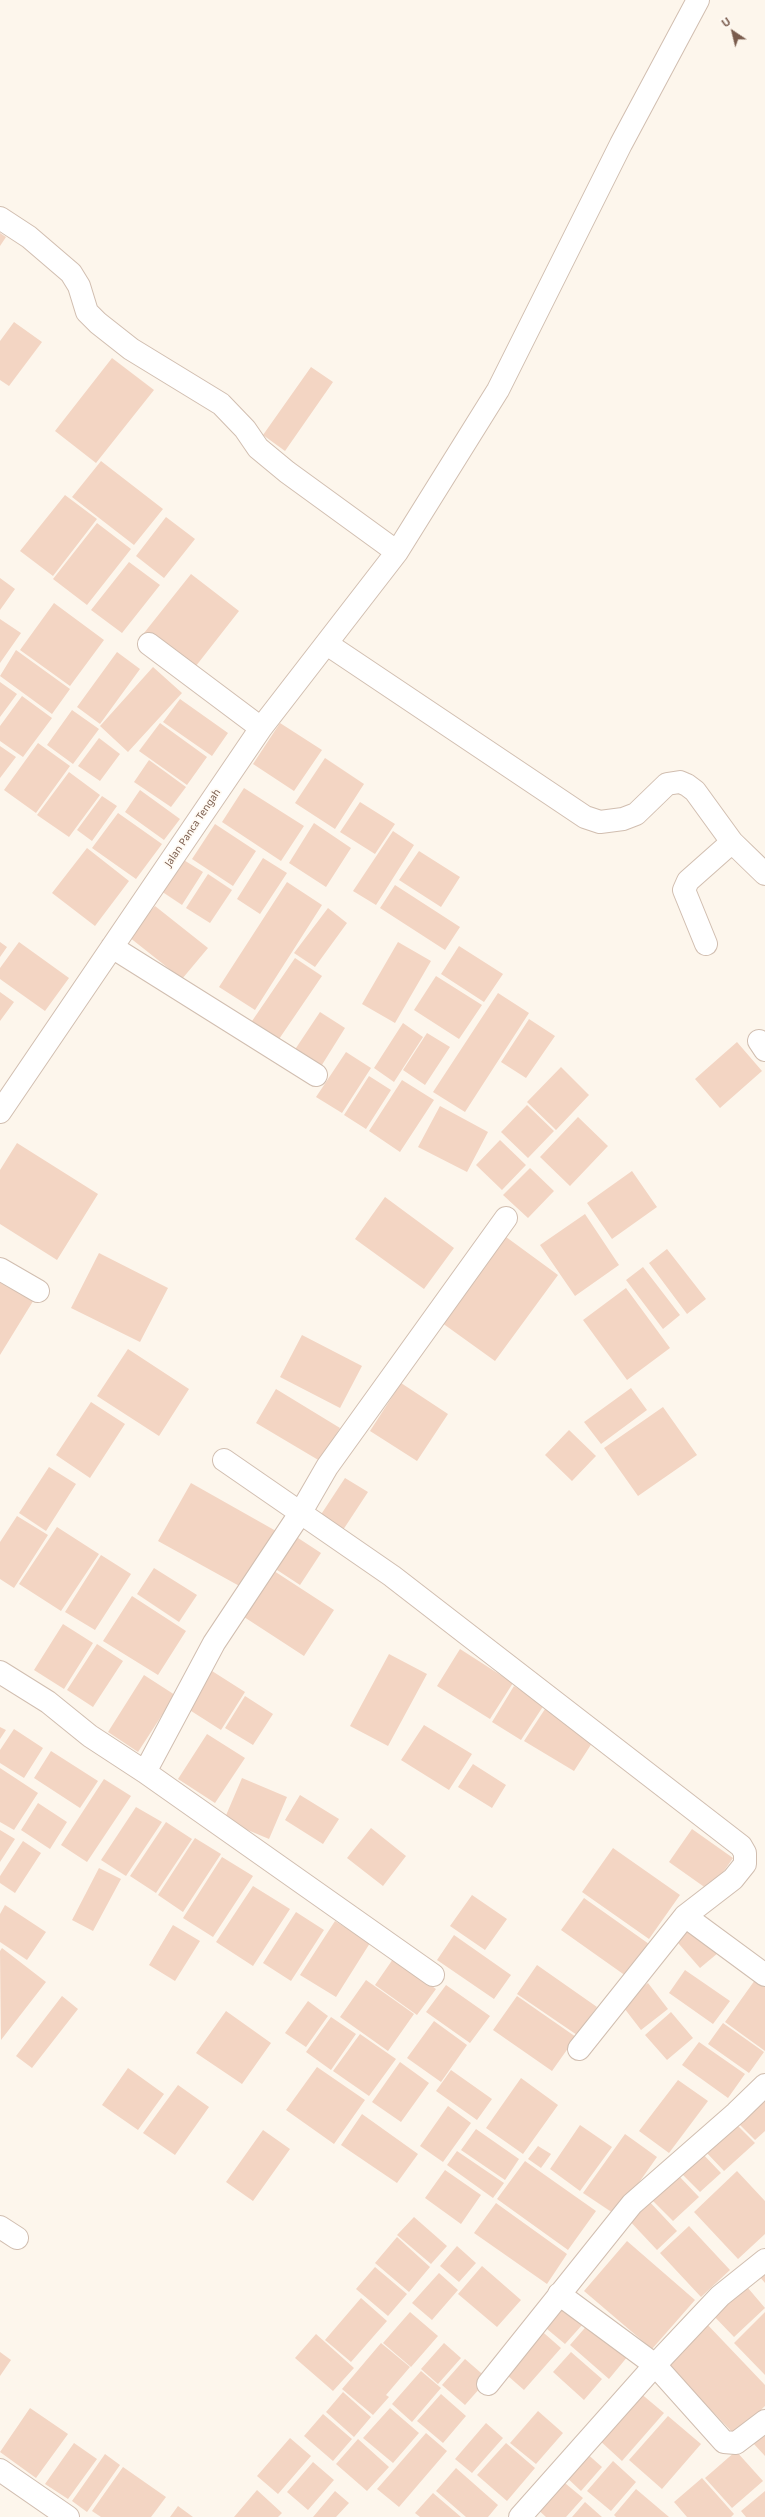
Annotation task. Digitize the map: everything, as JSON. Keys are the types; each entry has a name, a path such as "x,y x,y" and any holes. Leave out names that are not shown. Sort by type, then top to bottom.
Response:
{"street":[{"name":"Jalan Panca Tengah","path":"0,1112 261,728 397,552 498,390 621,144 698,0"},
{"path":"0,218 29,237 71,273 79,286 87,312 98,323 131,349 221,404 245,429 258,448 281,468 397,552"},
{"path":"149,644 261,728"},
{"path":"327,644 585,817 600,822 612,822 636,814 667,784 680,782 695,791 732,842 765,874"},
{"path":"706,944 684,890 688,881 732,842"},
{"path":"112,947 316,1076"},
{"path":"145,1772 214,1643 301,1512 327,1467 506,1218"},
{"path":"0,1269 38,1291"},
{"path":"224,1460 392,1576 741,1846 745,1853 745,1864 733,1879 685,1916 579,2049"},
{"path":"0,1672 48,1702 90,1736 145,1772 433,1975"},
{"path":"685,1916 765,1975"},
{"path":"488,2384 632,2204 736,2113 765,2085"},
{"path":"520,2517 654,2365 720,2296 765,2260"},
{"path":"559,2294 654,2365 724,2442 736,2443 765,2420"},
{"path":"0,2470 68,2517"}],"building":[{"path":"0,233 6,237 0,246"},
{"path":"14,322 42,342 9,386 0,380 0,341"},
{"path":"112,358 154,390 96,463 55,431"},
{"path":"311,367 333,382 285,451 263,435"},
{"path":"101,461 163,509 134,545 72,497"},
{"path":"65,495 97,519 53,576 20,551"},
{"path":"166,517 195,539 164,578 136,556"},
{"path":"97,523 131,549 87,605 53,579"},
{"path":"129,562 160,585 122,633 91,610"},
{"path":"191,574 239,611 192,671 144,633"},
{"path":"0,578 15,589 0,610"},
{"path":"54,603 104,640 70,686 20,650"},
{"path":"0,619 21,633 0,663"},
{"path":"16,650 70,689 52,714 0,676"},
{"path":"117,652 140,669 100,724 77,707"},
{"path":"153,667 182,693 128,752 100,726"},
{"path":"0,682 17,694 0,717"},
{"path":"22,696 52,718 23,757 0,741 0,726"},
{"path":"180,699 228,733 212,756 163,722"},
{"path":"72,710 99,729 73,764 47,745"},
{"path":"160,723 207,757 187,785 139,751"},
{"path":"280,723 322,750 294,791 253,764"},
{"path":"99,738 120,754 100,781 78,766"},
{"path":"38,743 70,766 36,813 4,790"},
{"path":"0,746 16,757 0,778"},
{"path":"325,758 364,784 335,829 295,803"},
{"path":"149,760 186,787 171,807 134,782"},
{"path":"69,772 100,795 69,837 37,815"},
{"path":"244,788 304,826 281,861 222,822"},
{"path":"140,790 180,819 164,840 125,812"},
{"path":"102,796 117,806 92,841 77,830"},
{"path":"360,802 395,824 375,854 340,832"},
{"path":"118,813 162,844 136,879 92,848"},
{"path":"314,823 351,848 326,887 289,863"},
{"path":"215,824 256,851 233,886 192,859"},
{"path":"393,831 414,845 376,905 353,891"},
{"path":"87,848 129,881 95,926 52,893"},
{"path":"419,851 460,877 441,907 399,880"},
{"path":"179,857 203,872 182,905 158,889"},
{"path":"263,858 287,873 260,914 237,899"},
{"path":"208,874 232,890 210,923 186,908"},
{"path":"287,882 322,905 255,1010 219,987"},
{"path":"395,885 460,927 445,950 380,908"},
{"path":"155,906 208,948 182,979 129,937"},
{"path":"328,908 347,923 315,967 294,953"},
{"path":"0,942 7,947 0,957"},
{"path":"19,942 69,978 45,1011 0,979 0,968"},
{"path":"398,942 431,961 395,1023 362,1004"},
{"path":"459,946 503,974 484,1002 441,974"},
{"path":"295,958 322,976 277,1042 250,1024"},
{"path":"436,976 482,1005 459,1039 414,1010"},
{"path":"0,992 14,1002 0,1021"},
{"path":"498,993 529,1013 465,1112 433,1092"},
{"path":"320,1012 345,1028 320,1068 294,1051"},
{"path":"529,1019 555,1036 526,1078 501,1062"},
{"path":"403,1023 423,1037 394,1082 374,1068"},
{"path":"427,1033 450,1047 425,1085 403,1070"},
{"path":"737,1042 762,1071 720,1108 695,1079"},
{"path":"346,1052 371,1068 342,1113 316,1097"},
{"path":"561,1067 589,1095 556,1130 527,1102"},
{"path":"369,1076 391,1090 366,1129 344,1115"},
{"path":"402,1080 434,1100 400,1152 369,1131"},
{"path":"527,1105 554,1131 528,1158 501,1132"},
{"path":"440,1106 488,1132 467,1172 418,1147"},
{"path":"578,1117 608,1146 570,1186 540,1157"},
{"path":"500,1140 526,1165 502,1190 476,1165"},
{"path":"17,1143 98,1194 57,1260 0,1224 0,1170"},
{"path":"530,1168 554,1191 528,1218 503,1195"},
{"path":"632,1171 657,1207 612,1239 587,1203"},
{"path":"385,1197 454,1248 424,1289 355,1239"},
{"path":"585,1214 619,1265 575,1296 540,1245"},
{"path":"502,1234 558,1275 495,1361 438,1320"},
{"path":"667,1249 706,1299 687,1314 649,1263"},
{"path":"99,1253 168,1288 140,1342 71,1308"},
{"path":"643,1267 680,1315 663,1329 626,1280"},
{"path":"0,1277 35,1298 0,1355"},
{"path":"626,1288 670,1348 627,1380 583,1320"},
{"path":"302,1335 362,1366 340,1408 280,1377"},
{"path":"128,1349 189,1389 159,1436 97,1396"},
{"path":"401,1383 448,1414 417,1461 370,1431"},
{"path":"631,1388 647,1410 601,1444 584,1422"},
{"path":"276,1389 340,1428 320,1461 256,1423"},
{"path":"91,1402 125,1424 90,1478 56,1455"},
{"path":"663,1407 697,1455 638,1496 604,1448"},
{"path":"569,1430 596,1456 572,1481 545,1455"},
{"path":"49,1467 76,1484 46,1531 19,1513"},
{"path":"345,1478 368,1492 343,1530 320,1516"},
{"path":"191,1483 276,1531 243,1588 158,1541"},
{"path":"17,1516 48,1535 14,1588 0,1579 0,1542"},
{"path":"57,1527 99,1554 61,1611 19,1584"},
{"path":"295,1536 321,1553 300,1585 274,1568"},
{"path":"101,1555 131,1574 95,1630 65,1612"},
{"path":"154,1568 197,1595 179,1622 137,1594"},
{"path":"271,1569 334,1610 304,1656 241,1615"},
{"path":"132,1596 186,1631 158,1675 103,1641"},
{"path":"63,1624 93,1643 64,1689 34,1670"},
{"path":"97,1644 123,1661 93,1707 67,1690"},
{"path":"460,1649 513,1683 490,1719 437,1686"},
{"path":"389,1654 427,1674 388,1746 350,1726"},
{"path":"212,1671 245,1692 221,1730 188,1709"},
{"path":"144,1675 175,1695 138,1752 108,1732"},
{"path":"514,1686 544,1705 521,1740 492,1722"},
{"path":"245,1696 273,1714 253,1745 225,1728"},
{"path":"545,1709 594,1740 574,1771 524,1741"},
{"path":"424,1725 472,1754 449,1790 401,1760"},
{"path":"0,1727 6,1730 0,1739"},
{"path":"14,1729 43,1748 24,1778 0,1763 0,1750"},
{"path":"207,1734 245,1758 215,1803 178,1779"},
{"path":"51,1751 98,1781 80,1808 34,1778"},
{"path":"473,1764 506,1785 492,1808 458,1787"},
{"path":"0,1768 38,1793 14,1830 0,1822"},
{"path":"242,1778 287,1797 269,1839 224,1820"},
{"path":"104,1779 131,1796 87,1862 61,1845"},
{"path":"300,1795 339,1819 323,1844 285,1820"},
{"path":"38,1803 67,1822 50,1849 21,1830"},
{"path":"136,1807 162,1822 126,1876 101,1860"},
{"path":"166,1822 192,1839 156,1893 130,1876"},
{"path":"371,1828 406,1856 383,1886 347,1858"},
{"path":"692,1829 733,1858 710,1891 669,1862"},
{"path":"0,1830 15,1839 0,1862"},
{"path":"195,1838 221,1854 183,1912 158,1895"},
{"path":"23,1841 41,1853 15,1893 0,1883 0,1876"},
{"path":"613,1848 680,1895 649,1939 582,1892"},
{"path":"222,1857 253,1876 213,1937 183,1918"},
{"path":"99,1868 121,1879 93,1931 72,1920"},
{"path":"253,1886 290,1909 253,1966 216,1942"},
{"path":"472,1895 507,1919 485,1950 450,1926"},
{"path":"584,1898 649,1944 626,1976 561,1930"},
{"path":"5,1905 46,1932 27,1960 0,1942 0,1914"},
{"path":"296,1912 324,1930 291,1981 263,1963"},
{"path":"335,1921 370,1943 336,1997 300,1975"},
{"path":"689,1921 718,1953 700,1968 672,1936"},
{"path":"173,1925 200,1941 175,1981 149,1965"},
{"path":"454,1935 511,1975 494,1999 437,1960"},
{"path":"2,1948 46,1982 1,2040 0,1951"},
{"path":"393,1959 436,1989 417,2015 375,1985"},
{"path":"537,1965 597,2007 577,2035 517,1994"},
{"path":"685,1970 730,2001 713,2024 669,1993"},
{"path":"366,1980 414,2014 388,2051 340,2017"},
{"path":"755,1980 765,1987 765,2051 725,2022"},
{"path":"648,1983 668,2009 641,2030 621,2004"},
{"path":"446,1985 490,2016 470,2043 426,2012"},
{"path":"62,1996 78,2009 32,2068 16,2056"},
{"path":"517,1996 576,2037 552,2071 493,2030"},
{"path":"308,2001 328,2016 306,2047 285,2033"},
{"path":"226,2011 271,2043 242,2084 196,2053"},
{"path":"671,2012 693,2038 667,2060 645,2035"},
{"path":"331,2017 356,2034 331,2070 306,2052"},
{"path":"434,2021 467,2045 441,2082 407,2058"},
{"path":"723,2023 764,2052 749,2073 708,2044"},
{"path":"360,2034 396,2059 369,2096 333,2071"},
{"path":"699,2042 745,2074 728,2098 682,2065"},
{"path":"400,2062 429,2083 401,2122 372,2102"},
{"path":"317,2067 365,2100 334,2144 286,2110"},
{"path":"128,2068 164,2094 138,2130 102,2105"},
{"path":"451,2070 492,2099 477,2120 436,2091"},
{"path":"521,2078 558,2105 523,2154 486,2128"},
{"path":"678,2080 708,2101 669,2153 639,2131"},
{"path":"178,2085 209,2107 175,2155 143,2133"},
{"path":"765,2096 765,2131 755,2140 737,2122"},
{"path":"448,2106 471,2123 443,2162 420,2146"},
{"path":"362,2114 418,2154 397,2183 341,2145"},
{"path":"735,2123 755,2143 724,2171 705,2151"},
{"path":"580,2125 612,2147 580,2191 550,2169"},
{"path":"476,2129 519,2159 505,2180 461,2150"},
{"path":"263,2130 290,2149 253,2201 226,2182"},
{"path":"625,2134 657,2157 616,2215 583,2193"},
{"path":"538,2146 551,2154 541,2168 528,2159"},
{"path":"457,2151 504,2183 493,2198 447,2165"},
{"path":"700,2151 721,2173 700,2192 679,2171"},
{"path":"525,2161 596,2211 568,2250 497,2199"},
{"path":"445,2170 481,2195 461,2224 425,2198"},
{"path":"737,2171 765,2201 765,2234 738,2259 694,2212"},
{"path":"678,2175 699,2197 673,2221 652,2200"},
{"path":"646,2198 677,2231 657,2250 626,2217"},
{"path":"496,2203 567,2254 547,2284 474,2233"},
{"path":"414,2217 447,2246 431,2264 397,2235"},
{"path":"689,2226 730,2270 701,2297 660,2253"},
{"path":"397,2237 430,2267 409,2292 375,2263"},
{"path":"627,2241 695,2300 652,2349 584,2291"},
{"path":"457,2246 476,2263 459,2282 440,2266"},
{"path":"482,2266 521,2300 497,2327 458,2294"},
{"path":"375,2267 407,2294 388,2316 356,2289"},
{"path":"765,2272 765,2283 760,2277"},
{"path":"439,2273 458,2290 432,2320 412,2303"},
{"path":"742,2281 765,2308 734,2337 710,2312"},
{"path":"361,2298 387,2321 351,2362 325,2340"},
{"path":"559,2303 583,2324 565,2344 541,2324"},
{"path":"410,2312 438,2336 411,2367 383,2343"},
{"path":"765,2312 765,2375 734,2343"},
{"path":"704,2321 765,2385 765,2406 735,2435 663,2360"},
{"path":"590,2322 628,2356 609,2379 570,2345"},
{"path":"537,2327 561,2348 524,2390 500,2369"},
{"path":"316,2334 354,2368 333,2391 295,2358"},
{"path":"381,2343 410,2367 386,2395 389,2397 373,2415 342,2389"},
{"path":"444,2343 461,2358 438,2384 421,2369"},
{"path":"0,2352 11,2360 0,2376"},
{"path":"571,2352 602,2379 584,2400 553,2372"},
{"path":"465,2359 488,2379 465,2405 442,2385"},
{"path":"421,2371 441,2388 412,2422 392,2404"},
{"path":"343,2392 371,2417 354,2437 326,2412"},
{"path":"639,2392 664,2413 622,2461 598,2439"},
{"path":"441,2394 466,2416 443,2443 417,2421"},
{"path":"30,2408 68,2434 36,2478 0,2452"},
{"path":"390,2408 419,2433 393,2463 363,2438"},
{"path":"538,2411 563,2433 536,2464 510,2443"},
{"path":"323,2414 352,2439 333,2461 304,2436"},
{"path":"668,2416 701,2444 662,2489 629,2460"},
{"path":"486,2423 503,2438 472,2473 455,2459"},
{"path":"426,2433 447,2451 399,2507 377,2489"},
{"path":"765,2433 765,2456 753,2443"},
{"path":"290,2438 311,2456 278,2494 257,2476"},
{"path":"358,2439 389,2467 367,2491 336,2464"},
{"path":"74,2443 97,2459 68,2499 45,2484"},
{"path":"506,2443 535,2468 507,2501 477,2475"},
{"path":"584,2451 602,2467 581,2491 564,2475"},
{"path":"736,2451 763,2481 732,2508 705,2478"},
{"path":"105,2454 120,2465 87,2512 72,2501"},
{"path":"613,2461 636,2482 611,2511 587,2491"},
{"path":"313,2462 334,2480 308,2510 287,2492"},
{"path":"123,2467 166,2497 151,2517 101,2517 92,2511"},
{"path":"456,2468 498,2505 488,2517 466,2517 436,2491"},
{"path":"702,2478 734,2514 731,2517 687,2517 674,2502"},
{"path":"560,2479 583,2498 566,2517 546,2517 535,2507"},
{"path":"636,2489 669,2517 616,2517 614,2515"},
{"path":"257,2490 282,2513 278,2517 234,2517"},
{"path":"335,2491 349,2503 336,2517 313,2517"},
{"path":"765,2491 765,2517 746,2517 741,2511"},
{"path":"433,2493 461,2517 420,2517 415,2513"},
{"path":"585,2502 602,2517 572,2517"},
{"path":"178,2506 193,2517 170,2517"}]}
